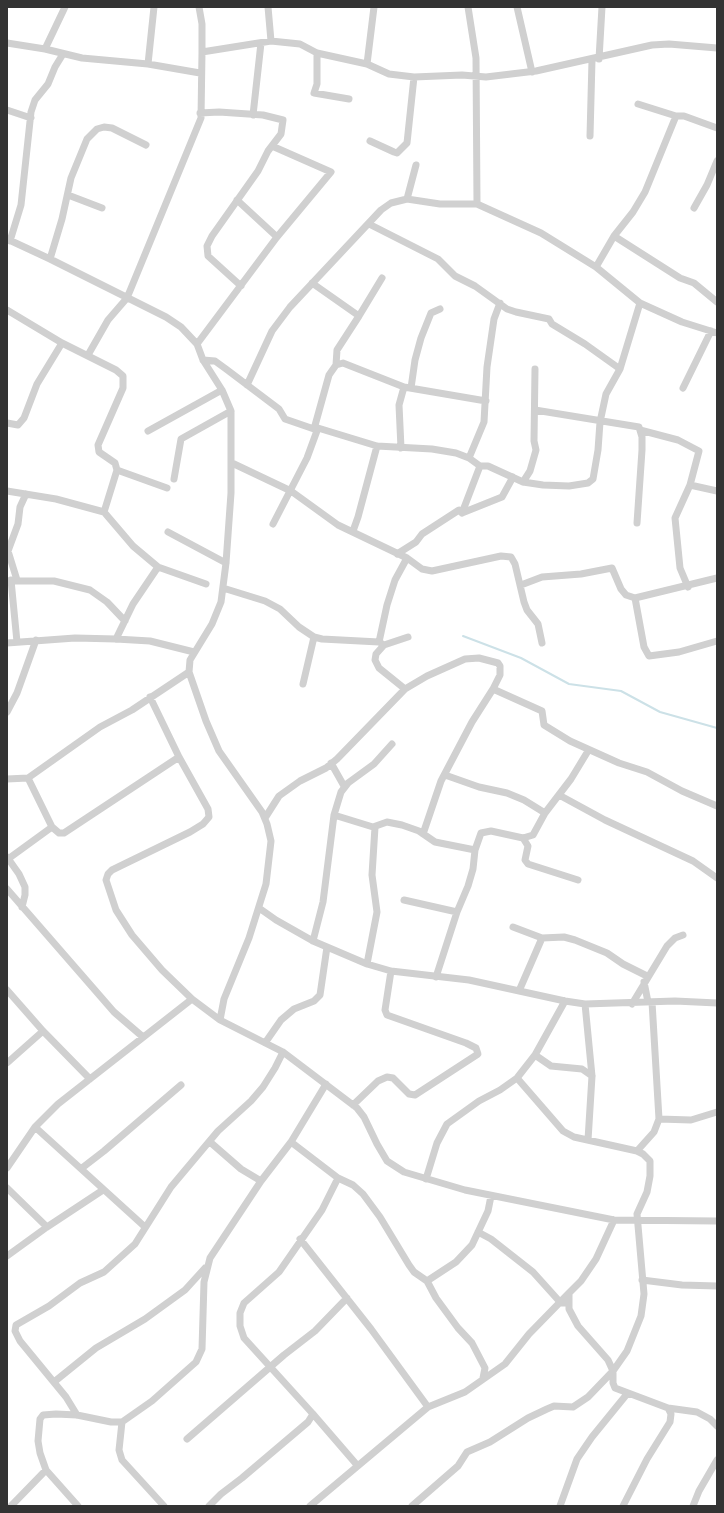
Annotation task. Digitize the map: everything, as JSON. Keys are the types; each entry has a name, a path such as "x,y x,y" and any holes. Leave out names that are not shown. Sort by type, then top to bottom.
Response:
{"street":[{"path":"45,49 65,7"},
{"path":"148,64 154,7"},
{"path":"88,355 108,320 127,298 201,118 200,73 202,24 200,7"},
{"path":"268,7 271,41"},
{"path":"367,64 374,7"},
{"path":"468,7 476,58 477,204"},
{"path":"517,7 532,72"},
{"path":"590,136 595,60 602,7"},
{"path":"202,52 271,41 300,44 317,53 367,64 389,74 414,77 456,75 506,76 532,72 568,63 595,60 652,46 669,44 717,48"},
{"path":"7,43 102,61 148,64 200,73"},
{"path":"253,115 261,43"},
{"path":"317,53 317,84 314,94 349,99"},
{"path":"63,54 55,67 48,84 35,100 30,118 21,205 8,240 50,259 166,317 181,327 197,344 204,360 222,390 231,411 232,464 223,588 218,612 190,660 189,672 206,721 219,750 258,805 265,818 270,841 266,884 259,908 224,999 220,1020"},
{"path":"370,141 394,152 397,152 407,143 414,77"},
{"path":"638,104 676,116 684,116 717,128"},
{"path":"7,110 30,118"},
{"path":"200,113 219,112 263,116 283,120 281,134 272,146 258,171 206,246 208,256 241,286"},
{"path":"596,267 614,236 633,212 645,192 676,116"},
{"path":"50,259 68,195 71,178 84,144 97,129 104,127 112,128 146,145"},
{"path":"197,344 277,237 331,172 272,146"},
{"path":"694,208 717,161"},
{"path":"407,199 416,165"},
{"path":"68,195 102,208"},
{"path":"247,384 272,331 290,307 386,206 407,199 440,204 477,204 541,233 596,267 640,303 682,322 714,332 683,388"},
{"path":"238,200 277,237"},
{"path":"369,224 438,259 455,276 486,292 500,304 516,312 549,319 552,324 585,344 620,369"},
{"path":"614,236 680,278 694,283 717,302"},
{"path":"273,524 308,458 329,375 336,365 337,350 382,278"},
{"path":"312,283 359,316"},
{"path":"204,360 215,361 247,384 279,410 285,419 377,446 443,450 470,458 480,466 488,466 524,482 543,485 569,486 591,481 595,473 600,422 606,394 620,369 640,303"},
{"path":"470,458 484,422 487,367 494,318 500,304"},
{"path":"401,448 399,405 408,388 421,338 431,313 440,309"},
{"path":"7,310 62,342 116,370 123,376 123,388 98,445 99,452 115,463 117,470 104,512"},
{"path":"7,424 16,426 21,423 37,384 62,342"},
{"path":"336,365 343,363 349,364 408,388 486,401"},
{"path":"524,482 530,471 536,450 534,441 535,369"},
{"path":"148,431 222,390"},
{"path":"535,410 600,422 639,427 640,430 678,440 699,451 690,485 675,518 680,568 688,587"},
{"path":"174,479 181,439 231,411"},
{"path":"637,523 642,450 642,437 640,430"},
{"path":"353,531 377,446"},
{"path":"232,464 291,491 338,524 407,558 422,569 432,571 508,556 514,560 524,602 527,610 538,624 542,644"},
{"path":"462,513 480,466"},
{"path":"117,470 167,488"},
{"path":"397,554 416,542 422,534 459,510 462,513 502,497 513,477"},
{"path":"690,485 717,491"},
{"path":"7,491 85,506 104,512 133,546 158,568 206,584"},
{"path":"17,642 8,551 18,524 20,507 26,494"},
{"path":"168,532 226,563"},
{"path":"405,689 376,665 376,654 382,643 387,605 395,580 407,558"},
{"path":"116,639 125,621 158,568"},
{"path":"521,585 542,577 581,574 612,568 621,589 626,594 635,598 688,587 717,578"},
{"path":"12,580 54,582 90,590 107,602 125,621"},
{"path":"223,588 265,601 280,609 299,627 314,637 322,639 382,643 408,637"},
{"path":"635,598 644,647 649,656 679,652 717,641"},
{"path":"303,684 314,637"},
{"path":"7,643 75,638 116,639 150,641 194,652"},
{"path":"7,712 17,693 36,640"},
{"path":"265,818 279,796 300,781 331,763 405,689 452,664 472,657 492,661 500,666 500,675 472,722 445,775 423,834"},
{"path":"7,780 28,778 100,727 132,710 189,672"},
{"path":"493,689 542,711 544,726 588,750 647,772 682,791 717,806"},
{"path":"150,697 179,757 208,809 209,815 207,821 137,859 112,870 108,874 106,880 116,910 132,935 162,970 192,999 220,1020 283,1052 353,1105 364,1117 387,1161 404,1172 491,1196 614,1220 717,1221"},
{"path":"313,941 323,902 334,815 344,786 374,764 392,744"},
{"path":"436,977 457,912 468,886 475,850 481,833 485,831 523,838 532,835 545,813 559,795 588,750"},
{"path":"28,778 52,827 59,833 68,831 179,757"},
{"path":"331,763 344,786"},
{"path":"445,775 479,787 507,793 524,800 545,813"},
{"path":"559,795 605,820 693,861 717,878"},
{"path":"334,815 375,827 390,822 419,830 435,842 475,850"},
{"path":"22,907 25,887 19,874 8,858 52,827"},
{"path":"367,964 377,912 372,875 375,827"},
{"path":"523,838 528,846 525,860 528,864 578,880"},
{"path":"7,889 114,1012 143,1037"},
{"path":"404,900 457,912"},
{"path":"259,908 276,920 313,941 367,964 391,971 469,980 585,1004 632,1004 650,1002 717,1003"},
{"path":"513,927 542,938 564,937 575,940 607,953 646,979 650,1002 659,1119 654,1132 637,1152"},
{"path":"632,1004 667,946 675,938 683,935"},
{"path":"519,991 542,938"},
{"path":"265,1043 281,1020 294,1009 314,1001 320,995 327,947"},
{"path":"353,1105 378,1081 387,1077 393,1078 409,1094 415,1096 478,1054 476,1048 466,1043 387,1015 385,1010 391,971"},
{"path":"7,990 43,1031 90,1079"},
{"path":"7,1168 35,1127 58,1104 192,999"},
{"path":"426,1179 437,1143 447,1124 479,1101 500,1090 517,1078 535,1055 565,1001"},
{"path":"585,1004 592,1076 588,1140"},
{"path":"7,1063 43,1031"},
{"path":"78,1415 54,1382 20,1341 15,1331 16,1325 49,1306 80,1283 104,1272 135,1244 171,1187 218,1131 251,1101 263,1087 283,1052"},
{"path":"535,1055 551,1066 582,1068 592,1076"},
{"path":"412,1506 458,1466 467,1452 490,1442 528,1418 554,1406 573,1407 578,1405 613,1371 626,1351 641,1316 644,1294 637,1214 647,1192 651,1165 647,1157 637,1152 574,1137 563,1131 517,1078"},
{"path":"54,1382 96,1348 145,1319 185,1290 206,1267 231,1224 291,1142 326,1084"},
{"path":"82,1168 181,1085"},
{"path":"659,1119 691,1120 717,1112"},
{"path":"35,1127 82,1168 103,1190 145,1227"},
{"path":"210,1142 241,1170 261,1181"},
{"path":"291,1142 338,1178 353,1185 363,1194 380,1217 414,1272 427,1281 436,1298 472,1343 485,1368 484,1378"},
{"path":"338,1178 322,1210 300,1239 279,1272 244,1303 240,1313 241,1334 314,1414 357,1465"},
{"path":"7,1188 47,1227"},
{"path":"7,1256 47,1227 103,1190"},
{"path":"427,1281 456,1262 472,1245 488,1211 491,1196"},
{"path":"310,1506 357,1465 428,1407 465,1392 510,1359 529,1334 581,1281 596,1259 614,1220"},
{"path":"478,1232 491,1239 533,1272 560,1302 568,1305"},
{"path":"300,1239 347,1298 428,1407"},
{"path":"78,1506 46,1470 40,1453 38,1441 40,1419 43,1415 49,1414 78,1415 111,1422 122,1422 152,1401 200,1357 206,1267"},
{"path":"642,1280 682,1285 717,1286"},
{"path":"569,1293 568,1305 571,1316 578,1326 600,1349 613,1371 613,1386 627,1394 668,1408 680,1408 697,1412 710,1419 717,1426"},
{"path":"187,1439 270,1367 315,1331 347,1298"},
{"path":"485,1368 494,1372"},
{"path":"560,1506 577,1459 592,1437 627,1394"},
{"path":"623,1506 647,1459 670,1422 671,1414 668,1408"},
{"path":"209,1506 220,1494 242,1478 308,1422 314,1414"},
{"path":"122,1422 118,1450 122,1460 164,1506"},
{"path":"693,1506 699,1491 717,1460"},
{"path":"11,1506 46,1470"}],"waterway":[{"path":"463,636 521,658 569,684 621,691 660,712 717,728"}]}
